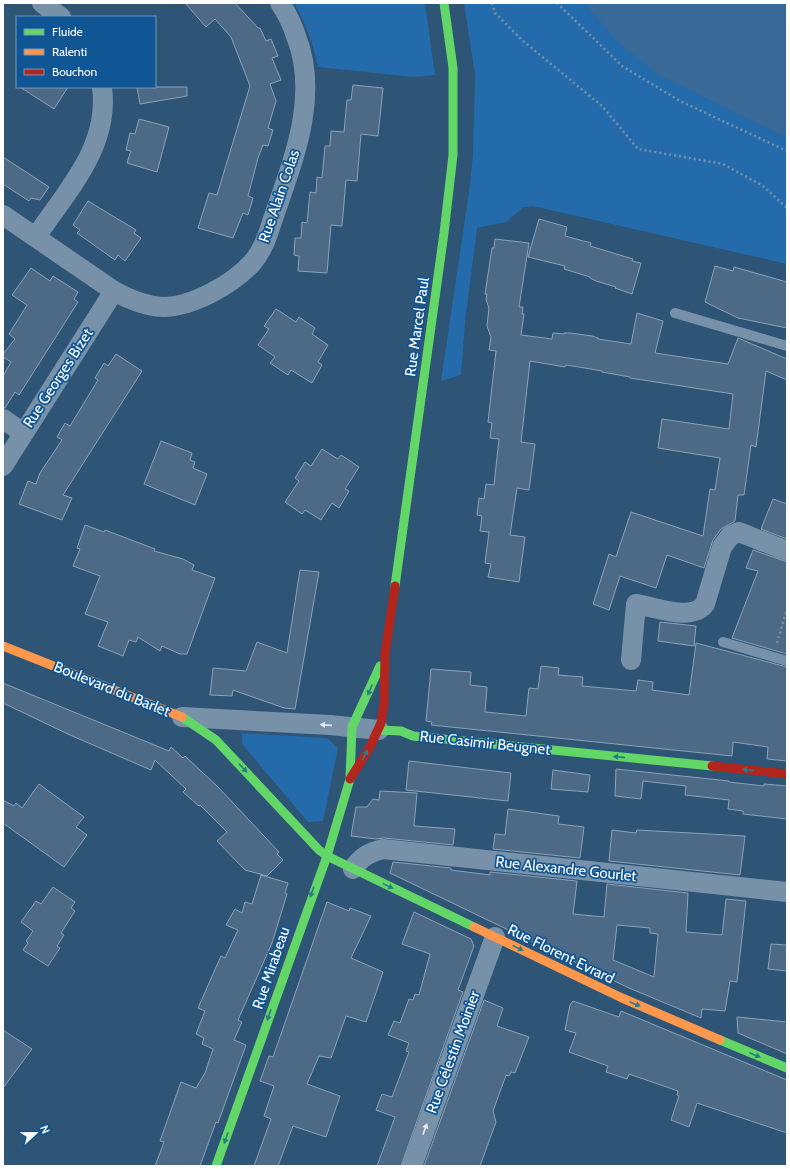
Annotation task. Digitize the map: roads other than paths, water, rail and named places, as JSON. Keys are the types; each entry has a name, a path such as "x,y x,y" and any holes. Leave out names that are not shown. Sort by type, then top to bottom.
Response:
{"street":[{"path":"42,3 60,16"},
{"name":"Rue Alain Colas","path":"3,215 114,291 128,299 146,305 164,307 188,302 206,295 234,279 252,263 261,250 271,227 305,112 305,66 292,25 280,3"},
{"name":"Rue Marcel Paul","path":"379,730 384,704 385,654 444,233 453,155 453,68 444,3"},
{"path":"36,237 89,159 95,146 103,116 102,88"},
{"name":"Rue Georges Bizet","path":"3,466 114,291"},
{"path":"3,419 23,433"},
{"path":"631,660 636,604 685,614 694,613 703,608 722,547 730,536 739,532 787,551"},
{"name":"Boulevard du Barlet","path":"3,646 182,717 216,740 319,850 327,856"},
{"name":"Rue Marcel Paul","path":"352,727 385,654"},
{"name":"Rue Casimir Beugnet","path":"182,717 352,727 401,732 413,736 787,774"},
{"path":"216,740 222,719"},
{"name":"Rue Mirabeau","path":"216,1166 327,856 350,779 352,727"},
{"name":"Rue Mirabeau","path":"350,779 364,759 379,730"},
{"name":"Rue Alexandre Gourlet","path":"352,869 361,858 369,853 383,849 787,892"},
{"name":"Rue Florent Evrard","path":"327,856 622,998 787,1068"},
{"name":"Rue Célestin Moinier","path":"412,1166 495,937"}],"lane":[{"path":"675,313 787,346"},
{"path":"723,642 787,661"}]}
